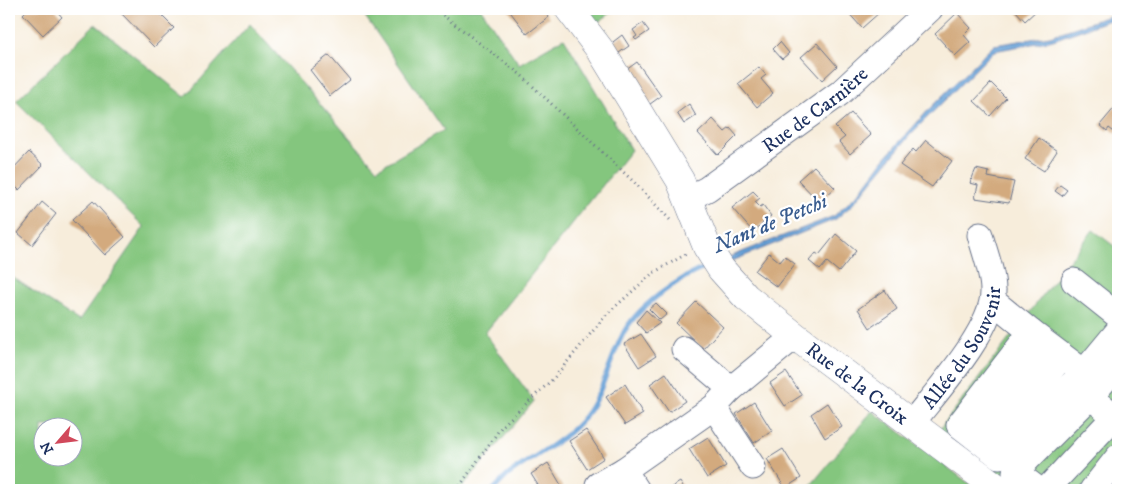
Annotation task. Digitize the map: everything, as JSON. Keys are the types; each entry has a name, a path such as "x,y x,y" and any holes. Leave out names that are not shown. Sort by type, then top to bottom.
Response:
{"main road":[{"path":"569,9 601,51 689,198 714,258"},
{"name":"Rue de la Croix","path":"714,258 746,297 1000,490"}],"street":[{"name":"Rue de Carnière","path":"689,198 707,189 840,93 930,9"},
{"name":"Allée du Souvenir","path":"912,423 974,340 988,318 993,302 993,289 980,235"},
{"path":"1074,281 1118,316"},
{"path":"993,302 1110,395"},
{"path":"1046,490 1078,455 1110,395 1118,331"},
{"path":"598,485 631,480 732,389 795,336"},
{"path":"1046,344 959,425 999,456 1110,395"},
{"path":"983,443 1046,344"},
{"path":"684,349 732,389"},
{"path":"1040,490 1015,472 1054,433 1110,395"},
{"path":"714,407 753,467"},
{"path":"1054,433 1078,455 1105,474"}],"path":[{"path":"435,9 521,75 674,224"},
{"path":"457,490 502,426 552,379 607,314 653,273 689,253 714,258"}],"green space":[{"path":"360,9 481,9 519,64 564,38 631,150 485,333 534,401 460,490 9,490 9,275 79,321 144,227 16,101 95,24 185,97 250,24 377,169 444,130"},
{"path":"579,9 617,9 592,26"},
{"path":"1093,230 1118,249 1118,475 1106,490 1022,490 939,430"},
{"path":"872,411 978,490 807,490"}],"water":[{"path":"1118,13 1118,17 1053,40 994,51 910,135 852,205 836,219 722,265 719,261 834,216 858,194 884,159 933,105 994,45 1050,36"}],"building":[{"path":"28,9 55,9 62,17 43,35 23,14"},
{"path":"117,9 155,9 174,28 154,47"},
{"path":"508,9 543,9 549,17 527,34"},
{"path":"845,9 877,9 880,12 862,28"},
{"path":"1014,9 1038,9 1025,21"},
{"path":"957,13 971,28 964,35 970,42 955,56 935,34"},
{"path":"643,23 649,31 636,40 634,38 637,36 633,30"},
{"path":"622,35 629,46 616,55 609,45"},
{"path":"780,42 789,53 782,59 773,49"},
{"path":"817,43 837,66 822,80 801,57"},
{"path":"329,55 350,80 330,96 310,70"},
{"path":"637,62 661,96 646,107 622,73"},
{"path":"759,67 766,75 761,79 773,93 757,107 738,84"},
{"path":"991,83 1006,98 990,116 974,101"},
{"path":"689,104 696,116 684,124 677,113"},
{"path":"1116,106 1118,108 1118,135 1109,128 1107,131 1100,125"},
{"path":"851,113 871,135 850,154 839,142 845,137 835,127"},
{"path":"713,119 725,132 730,128 737,136 718,155 698,133"},
{"path":"1039,138 1057,151 1044,171 1025,159"},
{"path":"926,140 952,161 932,187 900,165 913,149 916,152"},
{"path":"29,152 43,165 19,190 9,180 9,173"},
{"path":"814,166 835,188 819,202 798,180"},
{"path":"976,169 989,172 988,177 1014,182 1009,203 975,198 978,185 970,183"},
{"path":"1060,185 1067,190 1062,196 1055,191"},
{"path":"753,191 760,198 755,202 760,207 763,205 771,216 753,232 732,208"},
{"path":"93,201 125,237 105,255 72,220"},
{"path":"42,202 56,214 32,245 18,233"},
{"path":"836,234 856,251 839,272 827,262 820,270 809,261 816,253 819,255"},
{"path":"769,253 780,262 785,256 795,264 777,287 755,271"},
{"path":"885,290 897,309 870,328 858,309"},
{"path":"696,302 723,327 703,349 676,323"},
{"path":"656,303 667,314 660,320 649,309"},
{"path":"646,310 660,323 646,333 636,322"},
{"path":"641,334 656,356 639,367 624,344"},
{"path":"786,372 802,395 785,406 770,383"},
{"path":"666,373 685,401 669,412 650,384"},
{"path":"625,384 643,414 625,425 606,397"},
{"path":"754,402 772,431 754,443 736,414"},
{"path":"827,403 842,427 825,438 811,414"},
{"path":"586,430 604,458 587,469 569,441"},
{"path":"708,437 726,466 707,478 689,449"},
{"path":"783,449 801,478 785,488 767,459"},
{"path":"548,463 564,490 541,490 531,474"},
{"path":"680,482 685,490 667,490"}],"waterway":[{"name":"Nant de Petchi","path":"493,490 504,478 569,433 585,416 597,397 622,336 628,325 637,315 672,285 710,266"}]}
